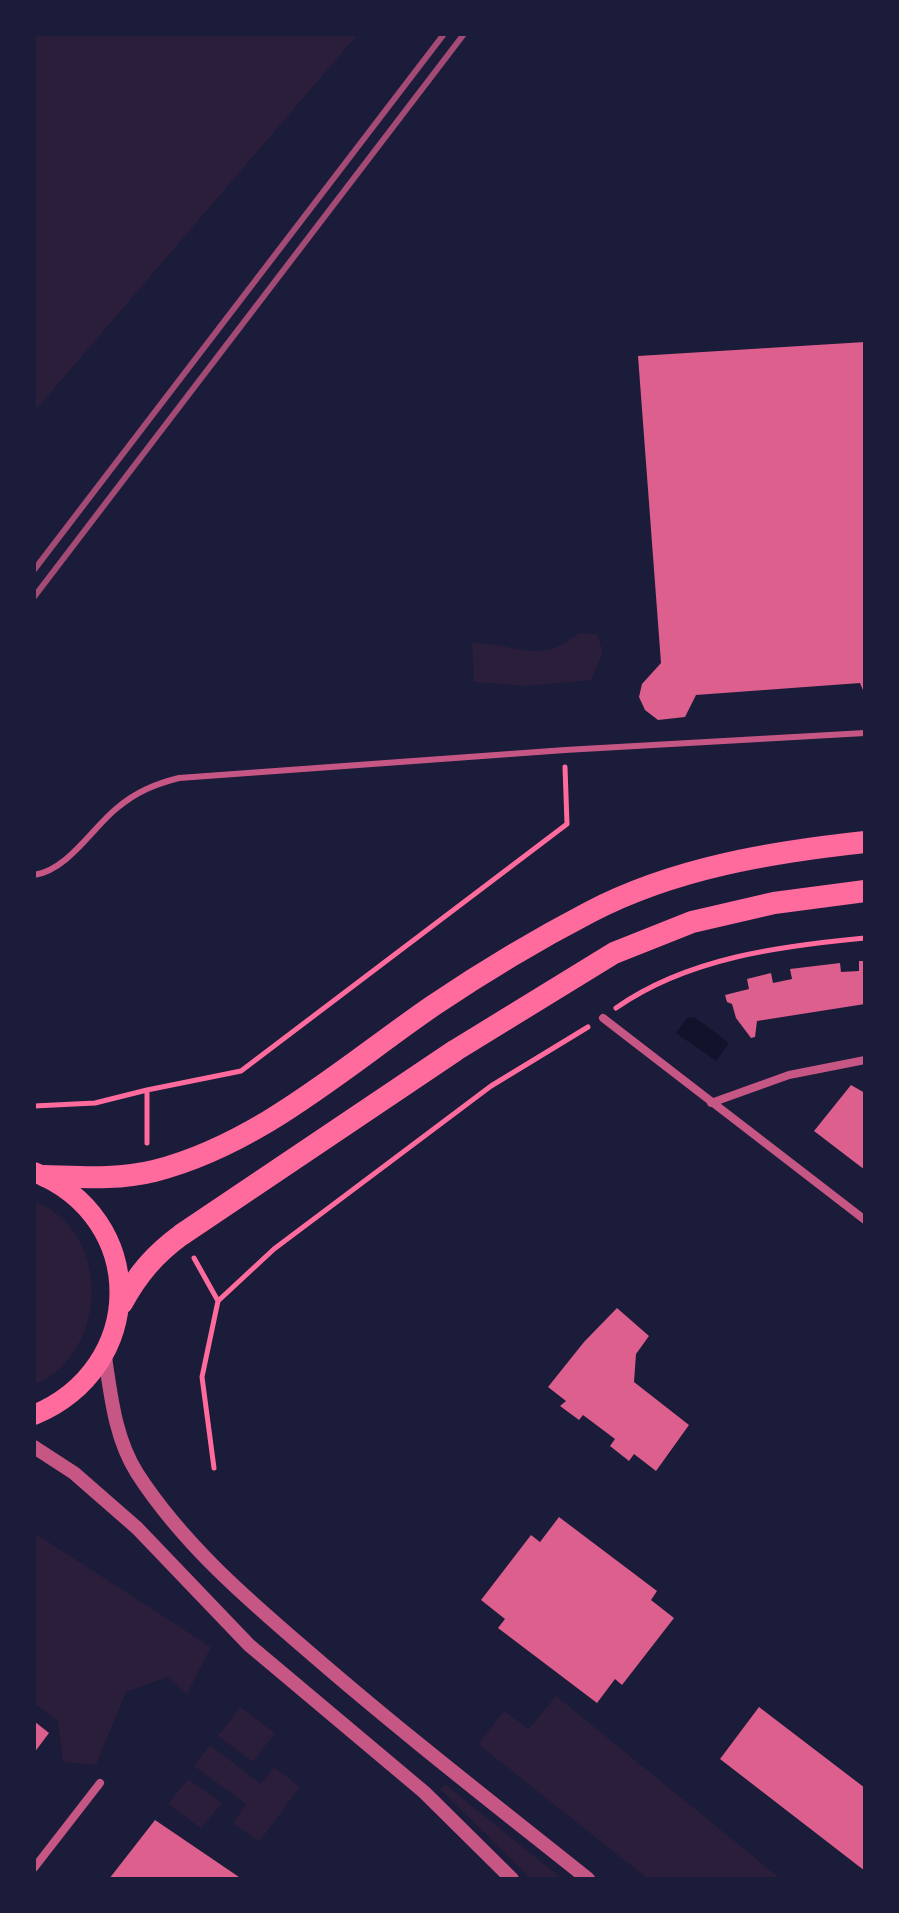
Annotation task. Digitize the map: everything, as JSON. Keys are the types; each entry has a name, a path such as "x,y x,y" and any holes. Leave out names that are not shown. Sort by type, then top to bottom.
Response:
{"highway":[{"path":"40,1174 117,1177 153,1171 204,1154 281,1114 437,1004 592,911 695,871 789,850 865,842"},
{"path":"122,1303 138,1274 181,1235 456,1050 614,953 692,922 774,903 865,891"}],"main road":[{"path":"34,1415 71,1395 105,1357 122,1303 118,1271 108,1239 95,1216 40,1174"}],"street":[{"path":"603,1018 865,1220"},
{"path":"711,1103 789,1075 865,1060"},
{"path":"105,1357 123,1444 137,1472 193,1543 250,1601 336,1675 588,1879"},
{"path":"34,1447 74,1473 128,1520 249,1645 424,1792 512,1879"},
{"path":"34,1868 100,1783"}],"lane":[{"path":"34,875 63,860 117,807 148,786 179,778 565,750 865,733"}],"path":[{"path":"34,1106 95,1103 241,1071 567,824 565,750"},
{"path":"214,1468 202,1377 218,1301 274,1249 491,1086 640,992 721,960 865,938"},
{"path":"147,1090 147,1143"},
{"path":"194,1258 218,1301"}],"shaded area":[{"path":"34,34 358,34 34,412"},
{"path":"579,633 597,634 603,652 591,680 526,686 474,682 472,643 539,651 552,649"},
{"path":"694,1017 729,1043 716,1061 676,1033 687,1018"},
{"path":"34,1201 60,1216 78,1238 88,1264 92,1293 88,1321 77,1347 59,1369 34,1385"},
{"path":"36,1534 211,1647 187,1694 167,1677 126,1692 96,1765 63,1762 58,1721 34,1703"},
{"path":"556,1696 781,1879 648,1879 478,1744 504,1711 529,1729"},
{"path":"240,1707 275,1733 253,1762 218,1736"},
{"path":"210,1745 261,1784 274,1767 300,1787 259,1842 233,1823 246,1804 194,1766"},
{"path":"188,1779 222,1803 201,1828 168,1804"},
{"path":"446,1785 563,1879 531,1879 440,1789"}],"building":[{"path":"865,342 865,695 860,683 696,695 685,717 658,720 645,710 639,697 642,684 661,663 638,356"},
{"path":"859,961 865,961 865,1004 757,1021 755,1037 751,1038 736,1018 732,1004 727,1002 725,995 749,989 747,979 771,973 773,983 792,979 790,969 840,963 841,972 859,971"},
{"path":"851,1085 865,1093 865,1170 814,1131"},
{"path":"617,1308 649,1336 636,1354 634,1382 689,1425 656,1471 634,1454 629,1461 610,1446 615,1439 583,1415 579,1420 560,1406 566,1401 548,1387 584,1342"},
{"path":"559,1517 657,1591 651,1600 674,1618 622,1685 615,1679 597,1703 498,1628 505,1619 481,1600 531,1535 540,1542"},
{"path":"759,1707 865,1788 865,1871 720,1759"},
{"path":"34,1721 49,1733 34,1753"},
{"path":"155,1820 239,1877 109,1879"}],"railway":[{"path":"34,570 444,34"},
{"path":"34,597 464,34"}]}
